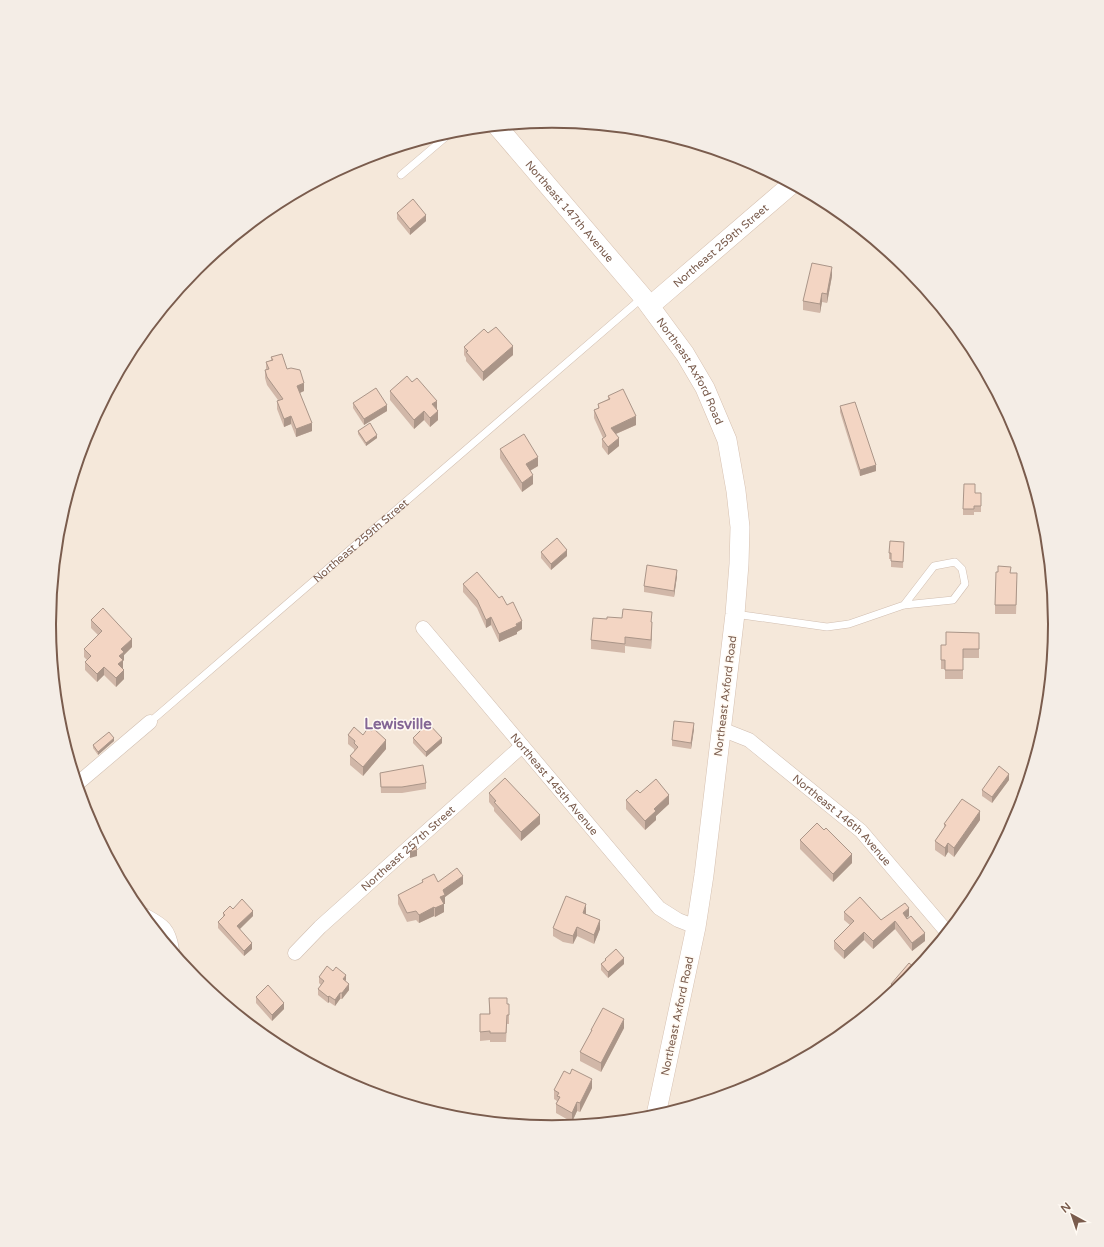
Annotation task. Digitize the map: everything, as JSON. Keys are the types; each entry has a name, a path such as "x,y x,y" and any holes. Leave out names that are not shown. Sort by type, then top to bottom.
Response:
{"main road":[{"name":"Northeast 147th Avenue","path":"501,131 646,302"},
{"name":"Northeast 259th Street","path":"646,302 788,188"},
{"name":"Northeast Axford Road","path":"646,302 664,324 685,354 705,388 727,440 736,491 740,527 735,614 705,868 696,927 657,1108"}],"street":[{"name":"Northeast 145th Avenue","path":"423,628 659,908 678,920 696,927"},
{"name":"Northeast 259th Street","path":"81,781 150,722"},
{"name":"Northeast 146th Avenue","path":"721,729 749,740 861,831 944,928"},
{"name":"Northeast 257th Street","path":"295,953 320,927 522,746"},
{"path":"156,921 162,925 171,938 171,941"}],"lane":[{"path":"401,175 442,140"},
{"name":"Northeast 259th Street","path":"150,722 646,302"},
{"path":"735,614 827,627 849,624 904,605 953,600 965,584 962,568 955,562 934,566 904,605"}],"shaded area":[{"path":"552,128 617,132 680,144 711,154 742,165 800,194 828,211 879,251 925,296 946,322 982,376 997,404 1022,464 1031,495 1044,559 1048,624 1044,688 1031,752 1022,783 997,843 982,872 946,925 925,951 903,974 854,1017 828,1036 771,1068 742,1082 680,1103 617,1115 584,1118 552,1120 487,1115 424,1103 393,1093 362,1082 304,1053 276,1036 225,996 179,951 158,925 122,871 107,843 82,783 73,752 60,688 57,656 57,591 60,559 73,495 82,464 107,404 122,375 158,322 179,296 201,273 250,230 276,211 333,179 362,165 424,144 487,132 520,129"}],"building":[{"path":"413,199 426,215 410,229 397,213"},
{"path":"812,263 832,267 827,294 822,293 820,304 803,301"},
{"path":"496,327 513,346 483,372 466,352 468,351 464,347 484,329 488,333"},
{"path":"282,354 287,369 291,368 300,370 304,383 297,386 312,423 296,429 291,416 284,419 277,401 283,399 267,377 265,370 269,369 266,362 273,360 271,357"},
{"path":"407,376 412,382 417,378 437,401 432,404 438,411 430,418 424,411 414,420 390,391"},
{"path":"376,388 387,405 364,419 353,403"},
{"path":"623,389 636,416 611,428 619,438 608,447 602,439 606,436 594,410 599,408 598,404 610,399 608,396"},
{"path":"855,402 876,465 860,470 840,406"},
{"path":"370,423 377,435 366,443 358,431"},
{"path":"524,434 538,457 526,464 533,475 522,483 500,449"},
{"path":"964,484 975,484 975,493 981,493 981,506 974,506 974,509 963,509"},
{"path":"557,538 567,550 551,564 541,552"},
{"path":"890,541 904,542 903,562 891,561 891,553 889,553"},
{"path":"647,565 677,570 674,591 644,586"},
{"path":"998,566 1011,567 1010,573 1017,573 1016,605 995,605 996,572 998,572"},
{"path":"477,572 499,598 502,596 507,605 513,602 522,621 516,624 517,626 499,634 491,617 486,620 477,600 463,584"},
{"path":"103,608 132,639 121,649 124,652 119,656 123,660 118,664 124,670 116,678 104,667 97,674 85,662 91,656 84,649 102,631 91,620"},
{"path":"623,609 652,612 651,640 625,637 625,644 591,640 593,618 622,618"},
{"path":"946,632 979,633 979,649 963,649 963,670 945,670 945,660 941,660 941,645 946,645"},
{"path":"674,721 694,723 691,743 672,740"},
{"path":"427,722 442,738 426,752 413,738"},
{"path":"354,727 363,735 368,728 371,731 374,729 386,740 363,767 350,756 358,747 354,743 355,741 348,735"},
{"path":"109,732 114,738 98,752 93,745"},
{"path":"423,765 426,783 402,787 381,787 380,773"},
{"path":"999,766 1009,774 992,797 982,790"},
{"path":"505,778 540,815 521,832 494,802 496,801 489,793"},
{"path":"656,779 669,795 654,809 656,811 645,821 626,800 637,790 640,793"},
{"path":"962,799 980,811 954,848 948,843 945,848 935,841 946,825 944,824"},
{"path":"817,823 824,830 826,828 852,854 833,874 800,840"},
{"path":"416,846 417,850 410,852"},
{"path":"457,868 463,876 443,890 445,895 440,897 444,904 435,908 434,907 419,915 416,911 407,913 398,895 423,882 422,880 434,874 438,882"},
{"path":"566,896 586,904 583,913 600,920 594,935 577,927 573,936 553,928"},
{"path":"860,897 881,920 905,903 909,908 903,913 907,919 911,916 925,933 912,943 895,921 873,941 864,932 844,951 834,941 854,921 844,912"},
{"path":"242,899 253,911 237,926 252,943 244,951 218,922 225,915 223,913 230,906 233,909"},
{"path":"616,949 624,958 608,972 601,964"},
{"path":"909,963 911,965 903,974 891,984"},
{"path":"327,966 333,971 336,967 346,975 343,979 349,984 335,1000 329,996 328,997 318,989 324,981 319,977"},
{"path":"268,985 284,1003 272,1015 256,997"},
{"path":"489,998 507,998 507,1004 509,1004 509,1015 507,1015 506,1033 490,1033 490,1031 480,1032 480,1014 490,1014"},
{"path":"603,1008 624,1019 601,1063 580,1052"},
{"path":"572,1069 592,1079 580,1103 577,1102 572,1113 556,1104 560,1097 557,1096 559,1093 554,1090 564,1071 570,1074"}],"district":[{"name":"Lewisville","path":"398,724"}]}
